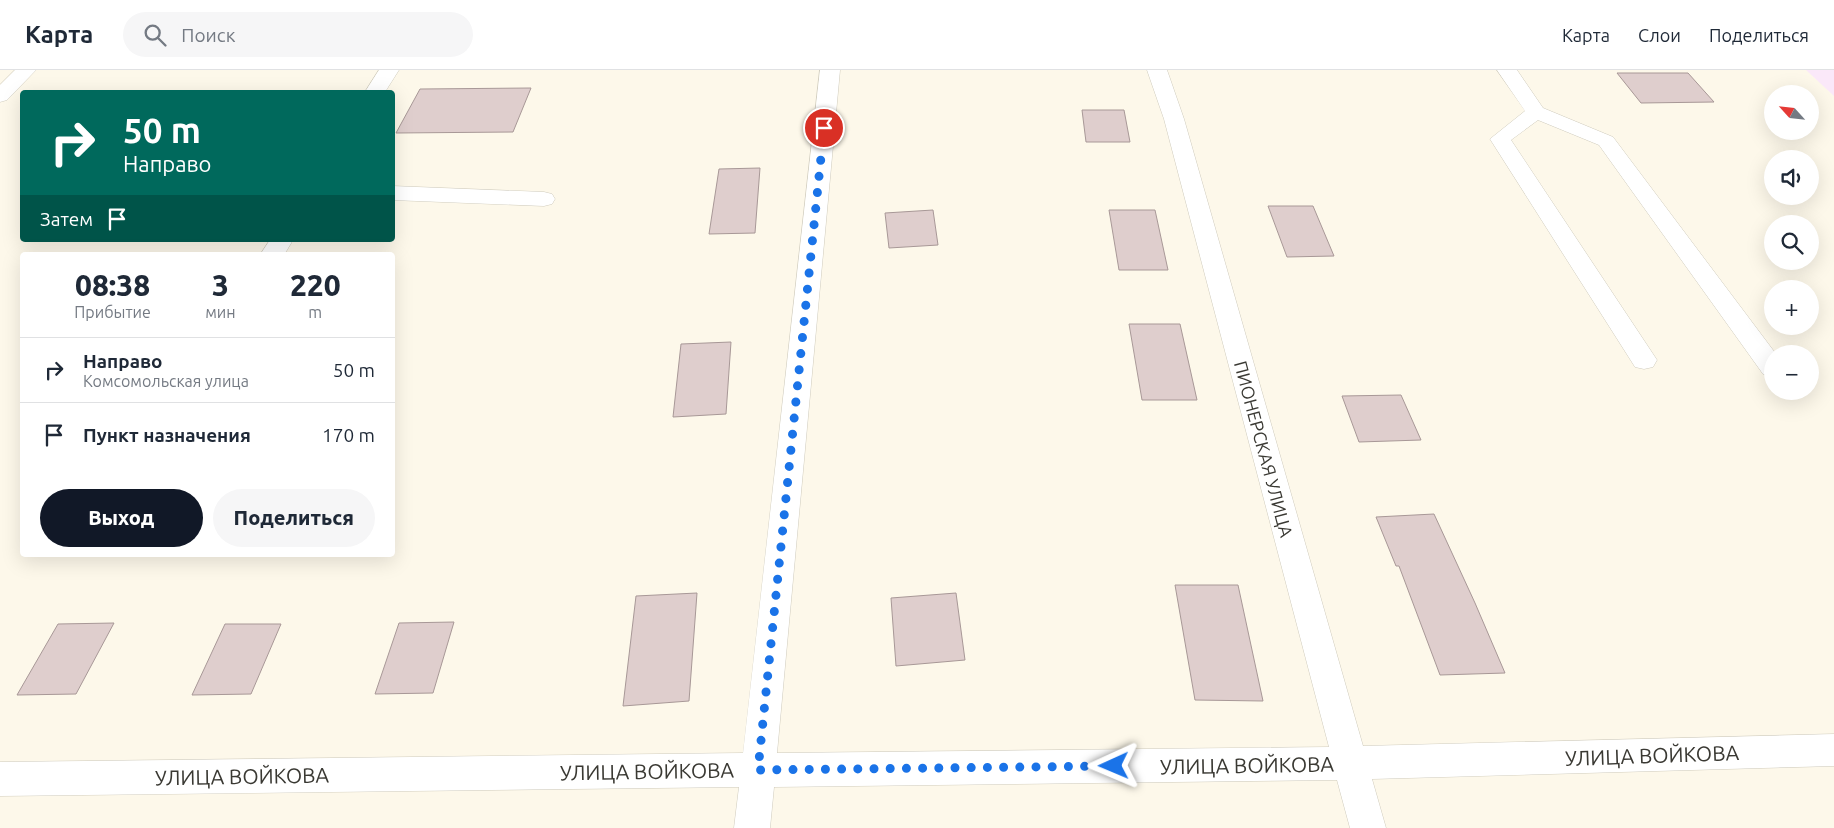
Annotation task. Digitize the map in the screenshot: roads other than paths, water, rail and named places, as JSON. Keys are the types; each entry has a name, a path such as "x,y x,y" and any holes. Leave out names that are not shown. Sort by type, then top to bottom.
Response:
{"street":[{"path":"0,96 26,70"},
{"path":"376,90 389,70"},
{"path":"752,828 830,70"},
{"name":"ПИОНЕРСКАЯ УЛИЦА","path":"1157,70 1174,119 1368,828"},
{"path":"1508,70 1536,112 1606,141 1764,356"},
{"path":"1536,112 1500,139 1644,360"},
{"path":"395,193 544,199"},
{"name":"УЛИЦА ВОЙКОВА","path":"0,779 1350,764 1834,750"}]}
